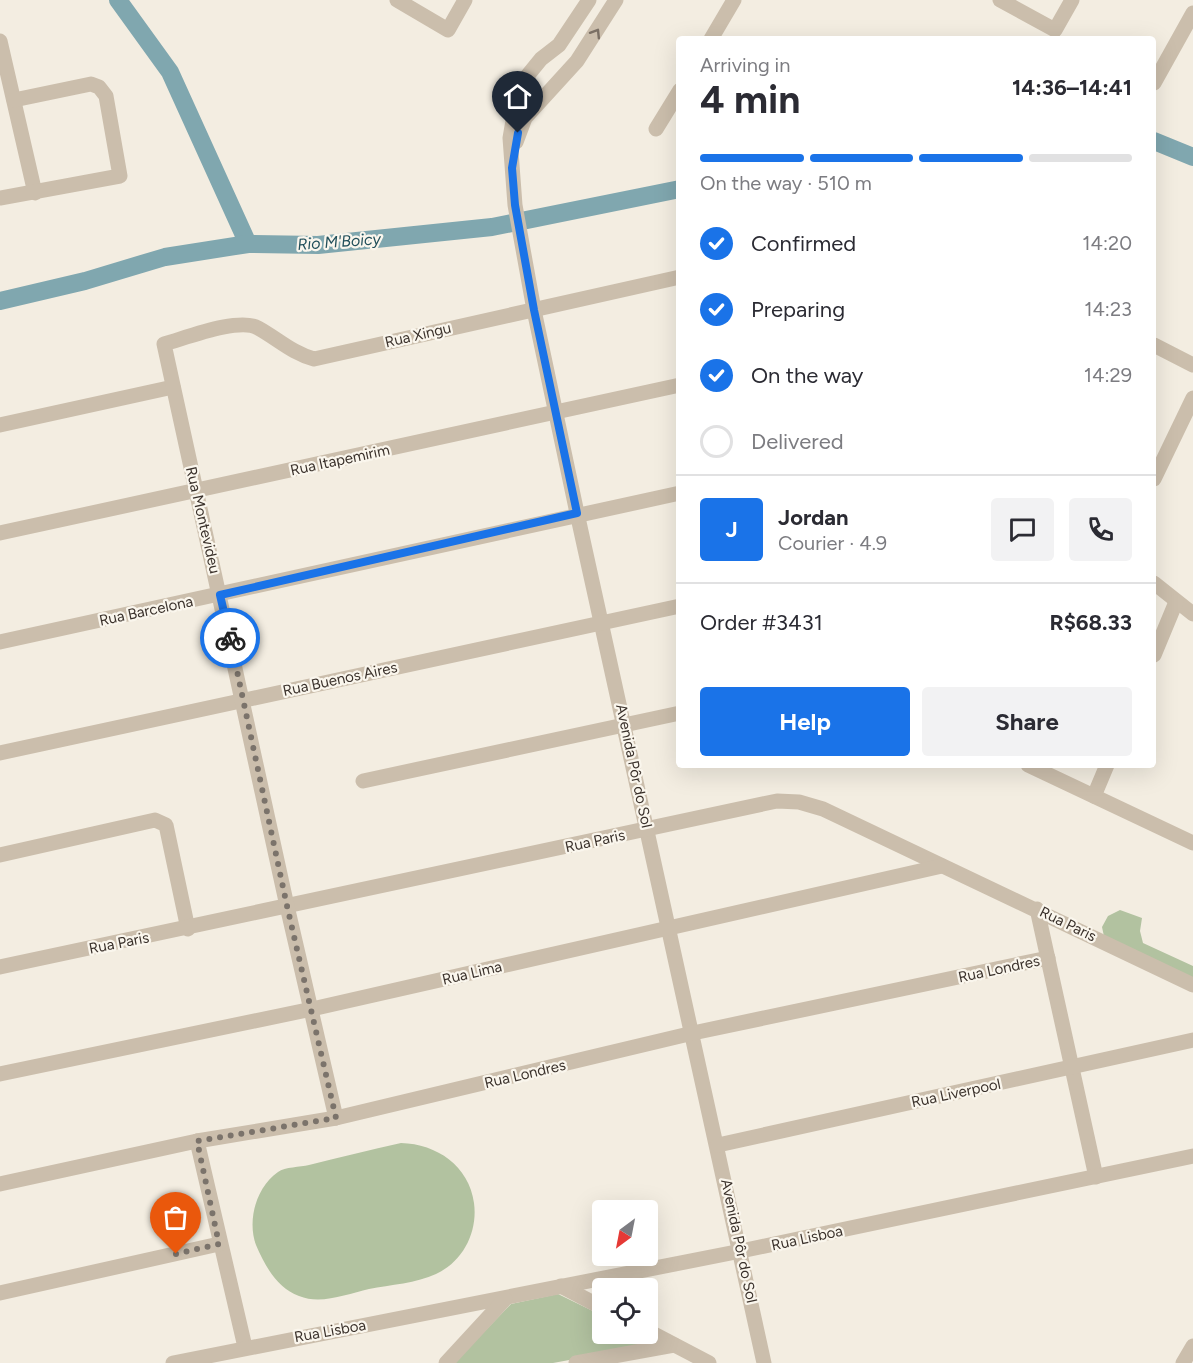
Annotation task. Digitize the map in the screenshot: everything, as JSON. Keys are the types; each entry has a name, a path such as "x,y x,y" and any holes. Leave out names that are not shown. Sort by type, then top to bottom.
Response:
{"street":[{"path":"397,0 448,30 465,0"},
{"name":"Avenida Pôr do Sol","path":"589,0 559,45 541,59 519,86 510,138 515,205 534,310 577,513 603,622 764,1363"},
{"name":"Avenida Pôr do Sol","path":"512,168 518,133 525,118 543,94 577,61 616,0"},
{"path":"713,36 734,0"},
{"path":"1000,0 1055,30 1071,0"},
{"path":"1156,79 1193,13"},
{"path":"0,41 35,193"},
{"path":"559,45 577,61"},
{"path":"0,198 120,176 106,96 99,87 91,84 14,100"},
{"path":"519,86 530,93 543,94"},
{"path":"656,129 676,96"},
{"name":"Rua Xingu","path":"164,344 242,323 256,326 298,355 314,358 676,278"},
{"name":"Rua Montevideu","path":"164,344 287,906 336,1118"},
{"path":"1156,346 1193,365"},
{"name":"Rua Itapemirim","path":"0,533 676,386"},
{"path":"0,425 173,387"},
{"path":"1156,475 1193,398"},
{"name":"Rua Barcelona","path":"0,642 220,595 577,513 676,494"},
{"path":"1156,585 1193,614"},
{"path":"1156,650 1176,602"},
{"name":"Rua Buenos Aires","path":"0,753 676,607"},
{"path":"363,781 676,714"},
{"path":"1034,768 1193,843"},
{"path":"1094,796 1106,768"},
{"name":"Rua Paris","path":"0,967 777,801 799,802 823,809 1193,985"},
{"path":"0,855 155,820 166,825 188,928"},
{"name":"Rua Lima","path":"0,1074 312,1009 942,866"},
{"path":"1037,909 1096,1177"},
{"name":"Rua Londres","path":"0,1185 197,1141 336,1118 693,1033 1048,958"},
{"name":"Rua Liverpool","path":"718,1145 1193,1040"},
{"path":"197,1141 219,1244 245,1347"},
{"name":"Rua Lisboa","path":"173,1363 245,1347 505,1299 1193,1156"},
{"path":"0,1293 219,1244"},
{"path":"561,1286 592,1302"},
{"path":"446,1363 505,1299"},
{"path":"658,1336 709,1363"},
{"path":"576,1363 674,1345"}],"green space":[{"path":"1120,910 1142,918 1140,931 1143,943 1193,966 1193,980 1105,941 1102,927 1108,916"},
{"path":"401,1143 414,1144 439,1153 458,1168 466,1178 471,1190 475,1214 471,1235 461,1254 446,1269 429,1277 334,1298 307,1298 284,1288 263,1261 253,1236 255,1205 270,1178 285,1169"},
{"path":"558,1294 592,1311 592,1344 656,1344 553,1363 454,1363 511,1304"}],"waterway":[{"path":"118,0 170,72 248,244"},
{"name":"Rio M'Boicy","path":"1156,142 1193,157"},
{"name":"Rio M'Boicy","path":"0,301 85,281 165,257 248,244 318,245 492,227 676,190"}],"way so far":[{"path":"176,1254 219,1244 197,1141 336,1118 287,906 230,638"}],"route":[{"path":"230,638 220,595 577,513 534,310 515,205 512,168 518,133"}]}
